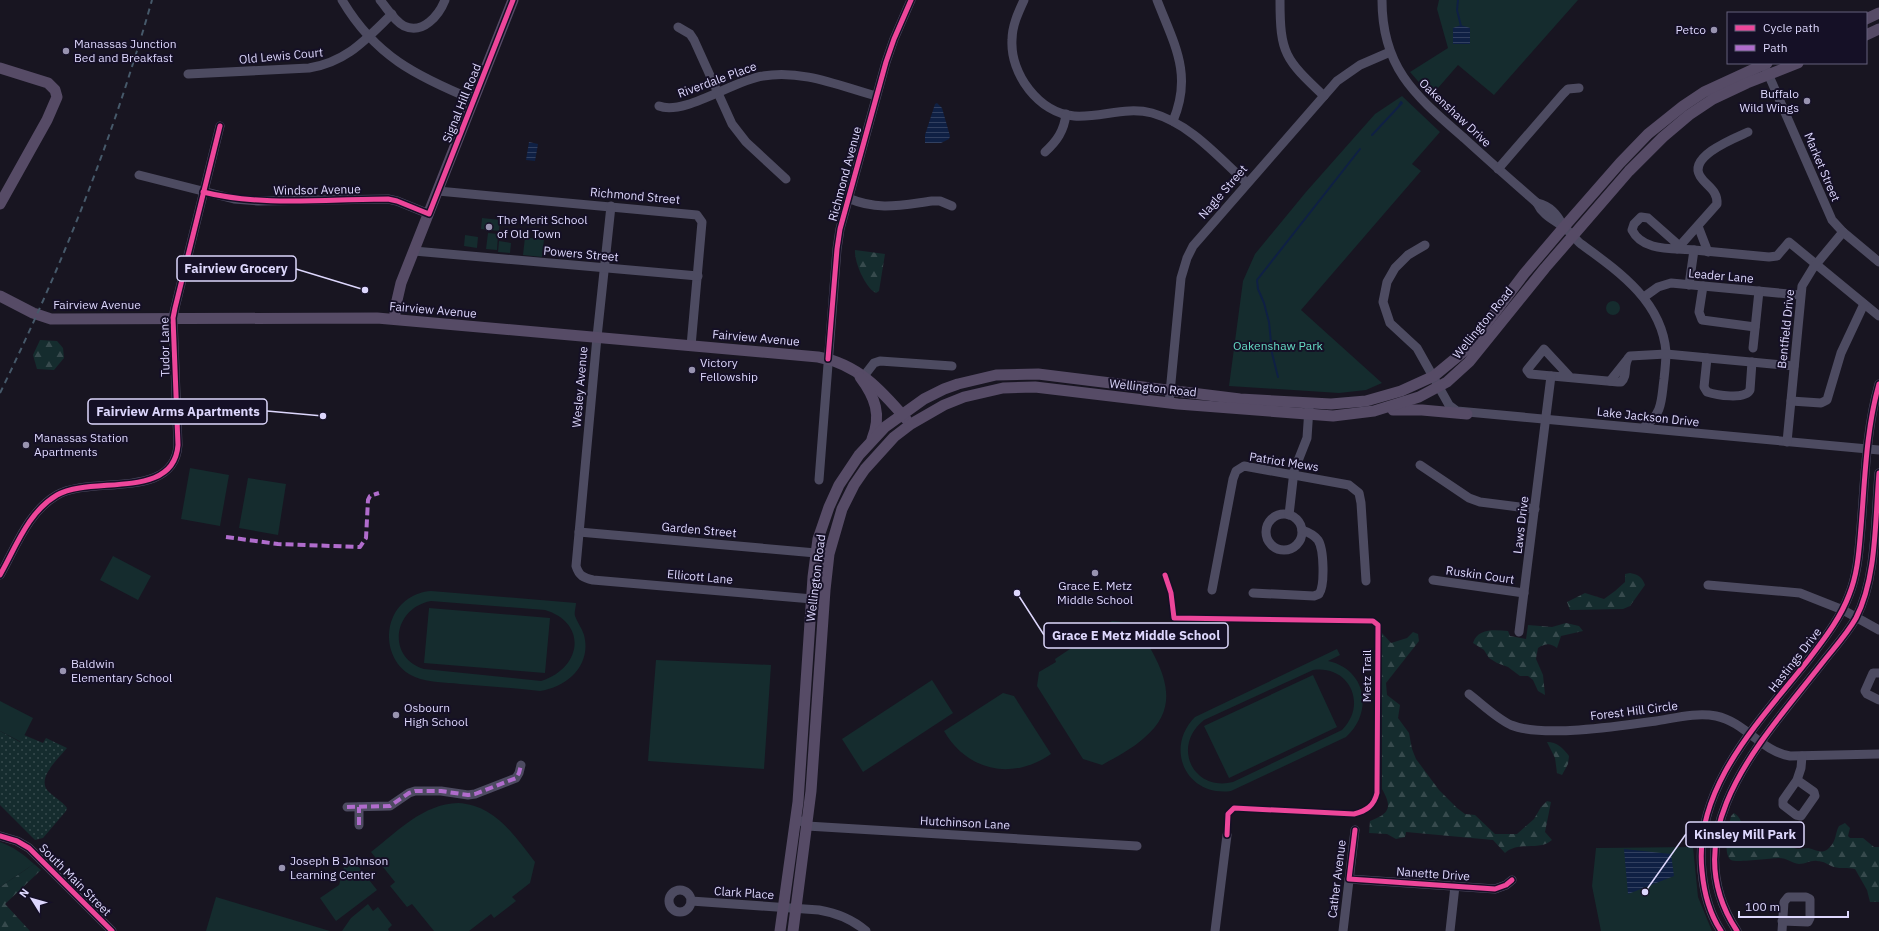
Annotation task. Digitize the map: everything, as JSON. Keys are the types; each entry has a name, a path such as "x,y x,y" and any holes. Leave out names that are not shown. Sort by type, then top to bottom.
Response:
{"main road":[{"name":"Signal Hill Road","path":"395,319 398,292 513,0"},
{"path":"1867,19 1879,13"},
{"path":"1867,36 1879,30"},
{"name":"Wellington Road","path":"780,931 796,816 816,553 823,521 839,485 869,443 902,414 924,399 944,389 996,375 1038,374 1240,399 1310,403 1342,404 1386,396 1401,391 1434,376 1468,348 1524,274 1564,227 1635,146 1660,123 1704,92 1766,67 1790,64"},
{"name":"Wellington Road","path":"793,931 807,826 824,600 829,554 834,533 848,496 874,458 894,437 911,424 944,405 964,397 1003,388 1035,387 1169,403 1342,416 1377,410 1403,403 1440,386 1454,376 1482,349 1517,302 1573,235 1648,151 1677,124 1713,100 1747,83 1766,67"},
{"path":"0,68 48,83 55,90 57,100 0,204"},
{"name":"Fairview Avenue","path":"0,296 33,313 51,319 395,319 828,359 859,373 890,399 911,424"},
{"path":"859,373 877,408 877,421 869,443"},
{"path":"1377,410 1407,409 1467,414"}],"street":[{"path":"342,0 368,36 397,62 413,72 474,100"},
{"path":"380,0 405,26 417,28 423,26 436,16 445,0"},
{"name":"Richmond Avenue","path":"819,480 837,249 848,198 876,96 894,39 911,0"},
{"path":"1024,0 1016,19 1012,40 1013,60 1027,88 1035,96 1044,103 1066,114 1095,116 1112,112 1143,111 1173,121 1193,134 1247,183"},
{"path":"1157,0 1181,66 1182,77 1180,99 1173,121"},
{"path":"1280,0 1280,32 1286,54 1295,68 1324,96"},
{"name":"Oakenshaw Drive","path":"1382,0 1383,25 1390,52 1401,74 1414,93 1537,203 1540,210 1564,227 1581,244 1589,249 1644,297 1659,322 1666,354 1661,407 1662,423 1659,429"},
{"name":"Old Lewis Court","path":"188,74 309,68 326,65 349,54 392,14"},
{"path":"678,27 690,34 694,40 726,114 738,134 786,179"},
{"name":"Nagle Street","path":"1169,403 1181,278 1185,263 1193,246 1324,96 1348,72 1360,64 1390,52"},
{"name":"Market Street","path":"1766,67 1830,217 1843,232 1879,262"},
{"name":"Riverdale Place","path":"659,106 667,109 676,108 757,77 782,74 812,78 876,96"},
{"path":"1498,169 1563,94 1568,90 1579,88"},
{"path":"1045,152 1057,141 1061,133 1066,114"},
{"name":"Tudor Lane","path":"0,575 35,512 57,495 80,486 145,482 163,472 173,462 178,451 173,318 220,126"},
{"path":"1680,248 1713,209 1717,202 1714,191 1699,174 1698,168 1700,161 1713,150 1748,132"},
{"name":"Windsor Avenue","path":"139,175 234,199 258,201 388,199 397,201 428,214"},
{"name":"Richmond Street","path":"438,191 693,213 699,216 702,222 691,346"},
{"path":"848,198 871,206 883,207 932,201 940,201 952,206"},
{"name":"Wesley Avenue","path":"578,571 576,566 597,337 611,206"},
{"path":"1680,248 1648,218 1639,218 1632,226 1634,234 1648,246 1769,258 1777,256 1788,242 1879,316"},
{"path":"1582,225 1582,234 1589,249"},
{"path":"1698,226 1708,252"},
{"name":"Bentfield Drive","path":"1787,442 1800,295 1804,281 1815,265 1843,232"},
{"name":"Lake Jackson Drive","path":"1426,245 1408,255 1394,268 1385,288 1383,302 1390,323 1417,348 1453,409 1467,414 1659,429 1879,450"},
{"path":"1689,285 1694,250"},
{"name":"Powers Street","path":"414,251 698,276"},
{"name":"Leader Lane","path":"1644,297 1658,287 1666,284 1800,295"},
{"path":"1703,286 1699,312 1702,320 1755,327"},
{"path":"1753,348 1758,291"},
{"path":"1791,401 1821,404 1827,400 1841,353 1864,304"},
{"path":"1570,377 1544,349 1528,367 1527,372 1551,376 1610,381 1623,380 1626,362 1630,356 1666,354 1794,366"},
{"path":"1707,358 1704,387 1707,392 1742,396 1750,390 1752,362"},
{"path":"859,373 874,363 880,361 952,366"},
{"name":"Laws Drive","path":"1519,632 1551,376"},
{"name":"Hastings Drive","path":"1721,931 1711,913 1703,884 1701,864 1703,832 1716,789 1723,774 1750,734 1834,626 1843,610 1857,571 1867,449 1879,384"},
{"path":"1289,515 1293,475 1297,460 1307,438 1310,403"},
{"path":"1644,428 1655,418 1661,407"},
{"path":"1420,465 1469,498 1480,502 1535,509"},
{"name":"Patriot Mews","path":"1212,590 1236,471 1244,466 1349,485 1359,493 1361,503 1366,581"},
{"name":"Hastings Drive","path":"1737,931 1727,915 1720,896 1715,860 1717,832 1724,806 1731,790 1761,742 1852,626 1868,585 1879,473"},
{"path":"1253,593 1314,596 1319,594 1323,585 1320,546 1314,536 1302,530 1298,521 1289,515 1277,516 1270,522 1267,535 1270,543 1282,550 1291,549 1298,543 1302,530"},
{"name":"Garden Street","path":"580,532 816,553"},
{"name":"Ellicott Lane","path":"578,571 584,578 593,580 824,600"},
{"name":"Ruskin Court","path":"1433,580 1524,593"},
{"path":"1708,585 1800,593 1843,610 1879,630"},
{"path":"1879,673 1873,672 1865,691 1867,694 1879,700"},
{"name":"Forest Hill Circle","path":"1469,694 1502,719 1516,727 1536,730 1614,727 1689,716 1707,715 1727,719 1736,723 1773,751 1782,755 1802,756 1879,754"},
{"path":"1797,780 1801,768 1802,756"},
{"path":"347,807 390,806 409,793 415,791 441,791 468,795 475,794 516,778 520,773 521,765"},
{"path":"359,807 359,825"},
{"path":"796,816 807,826"},
{"name":"Hutchinson Lane","path":"807,826 1137,846"},
{"name":"Cather Avenue","path":"1343,931 1355,830"},
{"path":"1215,931 1227,835"},
{"name":"South Main Street","path":"0,836 17,841 29,848 112,931"},
{"name":"Nanette Drive","path":"1349,879 1495,889 1506,885 1512,880"},
{"path":"1450,931 1455,886"},
{"name":"Clark Place","path":"691,902 819,910 838,914 849,919 866,931"},
{"path":"1782,921 1782,931"}],"green space":[{"path":"1439,0 1578,0 1494,95 1458,65 1431,96 1410,72 1448,48 1437,9"},
{"name":"Oakenshaw Park","path":"1402,96 1440,132 1412,164 1421,171 1301,310 1382,383 1366,390 1339,393 1229,386 1243,281 1255,254 1306,192 1375,114"},
{"path":"482,218 500,220 499,231 481,229"},
{"path":"488,233 498,234 497,250 486,249"},
{"path":"465,235 478,237 477,248 464,246"},
{"path":"525,237 544,240 542,257 523,255"},
{"path":"499,241 511,243 510,253 498,252"},
{"path":"855,250 885,254 879,291 876,293 868,286 861,274 856,261"},
{"path":"1613,301 1618,303 1620,308 1618,313 1613,315 1608,313 1606,308 1608,303"},
{"path":"40,340 57,341 63,348 64,358 54,370 37,369 33,355"},
{"path":"190,468 229,475 220,526 181,519"},
{"path":"248,478 286,484 278,535 239,528"},
{"path":"113,556 151,576 138,600 100,580"},
{"path":"1630,573 1640,577 1645,585 1630,606 1623,609 1570,610 1567,602 1585,593 1604,599 1625,582 1625,574"},
{"path":"431,591 576,603 575,616 583,632 586,646 581,665 575,673 559,685 540,691 437,682 415,677 407,673 395,660 389,634 393,617 404,602 419,593","holes":["431,601 545,610 559,616 568,625 573,635 574,646 572,656 565,666 555,675 541,681 424,669 412,663 404,654 399,644 399,633 402,622 418,605"]},
{"path":"429,608 550,618 545,673 424,663"},
{"path":"1112,621 1135,623 1159,666 1164,680 1166,695 1164,710 1157,724 1134,746 1102,765 1083,759 1037,686 1039,672 1056,662 1055,659"},
{"path":"1566,623 1579,626 1583,631 1561,636 1557,648 1548,644 1538,648 1536,659 1543,675 1545,695 1538,691 1533,680 1528,676 1520,676 1508,667 1497,663 1489,658 1484,650 1473,643 1475,638 1487,631 1508,631 1510,636 1526,639 1528,625 1552,627"},
{"path":"1413,632 1418,634 1419,641 1386,683 1387,695 1400,705 1398,718 1409,733 1412,749 1416,759 1439,790 1457,808 1465,814 1475,815 1495,834 1517,834 1534,819 1541,807 1547,801 1551,802 1545,832 1552,840 1541,845 1516,847 1505,853 1493,840 1406,832 1405,837 1396,839 1387,834 1369,833 1370,821 1385,813 1388,806 1382,789 1382,633 1391,643 1407,638"},
{"path":"1337,649 1340,655 1328,661 1341,666 1351,673 1358,682 1362,693 1363,704 1360,716 1355,727 1346,737 1231,791 1215,791 1202,786 1192,778 1184,768 1181,756 1181,742 1186,729 1195,717","holes":["1313,670 1326,670 1345,680 1351,688 1354,698 1354,709 1350,720 1342,730 1233,782 1219,783 1207,780 1198,774 1191,764 1188,754 1189,742 1194,731 1204,720"]},
{"path":"656,660 771,665 764,769 648,761"},
{"path":"1313,675 1337,727 1229,778 1204,726"},
{"path":"932,680 953,713 863,772 842,739"},
{"path":"1003,693 1014,696 1051,754 1036,762 1021,767 1006,769 992,768 978,763 965,755 954,745 944,731"},
{"path":"0,701 33,718 21,742 0,731"},
{"path":"0,731 20,742 24,735 43,743 46,738 67,748 50,768 45,780 45,786 48,791 67,808 43,838 35,840 0,805"},
{"path":"1547,742 1560,746 1569,756 1568,764 1562,775 1557,773 1555,758"},
{"path":"458,803 483,809 493,815 511,832 535,862 530,883 512,897 516,901 494,918 491,914 469,931 434,931 412,904 407,907 390,886 395,882 371,852 422,813 433,808"},
{"path":"1734,813 1738,816 1748,831 1770,845 1781,845 1798,849 1808,848 1821,852 1830,847 1834,841 1839,826 1845,823 1850,828 1848,836 1850,838 1863,838 1874,847 1879,847 1879,902 1870,902 1867,890 1855,869 1834,867 1819,861 1799,864 1779,858 1746,861 1731,860 1728,857 1727,852 1727,839 1731,816"},
{"path":"0,842 18,851 34,864 0,887"},
{"path":"1693,847 1698,897 1712,931 1601,931 1592,886 1596,848"},
{"path":"354,861 377,890 336,921 320,898 339,885 344,867 347,868"},
{"path":"34,864 41,870 5,904 30,931 0,931 0,887"},
{"path":"216,897 330,931 206,931"},
{"path":"368,904 373,911 378,907 392,925 388,929 389,931 342,931 351,918"}],"water":[{"path":"1461,25 1470,28 1470,44 1453,44 1453,28"},
{"path":"937,103 942,108 950,136 949,139 941,143 925,143 925,135 935,104"},
{"path":"529,142 538,144 535,161 526,160"},
{"path":"1624,849 1671,854 1674,876 1628,894"}],"waterway":[{"path":"1458,0 1457,10 1461,26"},
{"path":"1399,106 1401,102"},
{"path":"1372,135 1402,103"},
{"path":"1278,377 1272,353 1269,322 1264,303 1258,289 1257,280 1360,149"}],"railway":[{"path":"0,393 45,297 85,200 121,101 152,0"}],"marked path":[{"path":"226,537 278,544 360,547 366,538 368,500 370,496 379,493"},
{"path":"347,807 390,806 409,793 415,791 441,791 468,795 475,794 516,778 521,765"},
{"path":"359,807 359,825"}],"cycle path":[{"path":"203,192 226,197 272,201 388,199 397,201 429,214 513,0"},
{"path":"828,359 840,229 886,62 911,0"},
{"path":"0,575 30,520 47,502 57,495 72,489 129,484 147,480 162,474 173,462 178,445 173,318 220,126"},
{"path":"1721,931 1713,917 1708,902 1702,871 1702,840 1708,811 1719,783 1734,756 1826,636 1836,621 1849,595 1858,561 1871,419 1879,384"},
{"path":"1737,931 1719,894 1714,857 1720,822 1734,787 1753,754 1776,722 1845,635 1856,618 1868,585 1876,528 1879,473"},
{"name":"Metz Trail","path":"1165,575 1171,593 1174,618 1373,621 1378,625 1377,793 1372,805 1354,814 1234,808 1228,814 1227,835"},
{"path":"1355,830 1349,879 1495,889 1506,885 1512,880"},
{"path":"0,836 17,841 29,848 112,931"}],"place":[{"name":"Petco","path":"1714,30"},
{"name":"Manassas Junction Bed and Breakfast","path":"66,51"},
{"name":"Buffalo Wild Wings","path":"1807,101"},
{"name":"The Merit School of Old Town","path":"489,227"},
{"name":"Fairview Grocery","path":"365,290"},
{"name":"Victory Fellowship","path":"692,370"},
{"name":"Fairview Arms Apartments","path":"323,416"},
{"name":"Manassas Station Apartments","path":"26,445"},
{"name":"Grace E. Metz Middle School","path":"1095,573"},
{"name":"Grace E Metz Middle School","path":"1017,593"},
{"name":"Baldwin Elementary School","path":"63,671"},
{"name":"Osbourn High School","path":"396,715"},
{"name":"Joseph B Johnson Learning Center","path":"282,868"},
{"name":"Kinsley Mill Park","path":"1645,892"}]}
